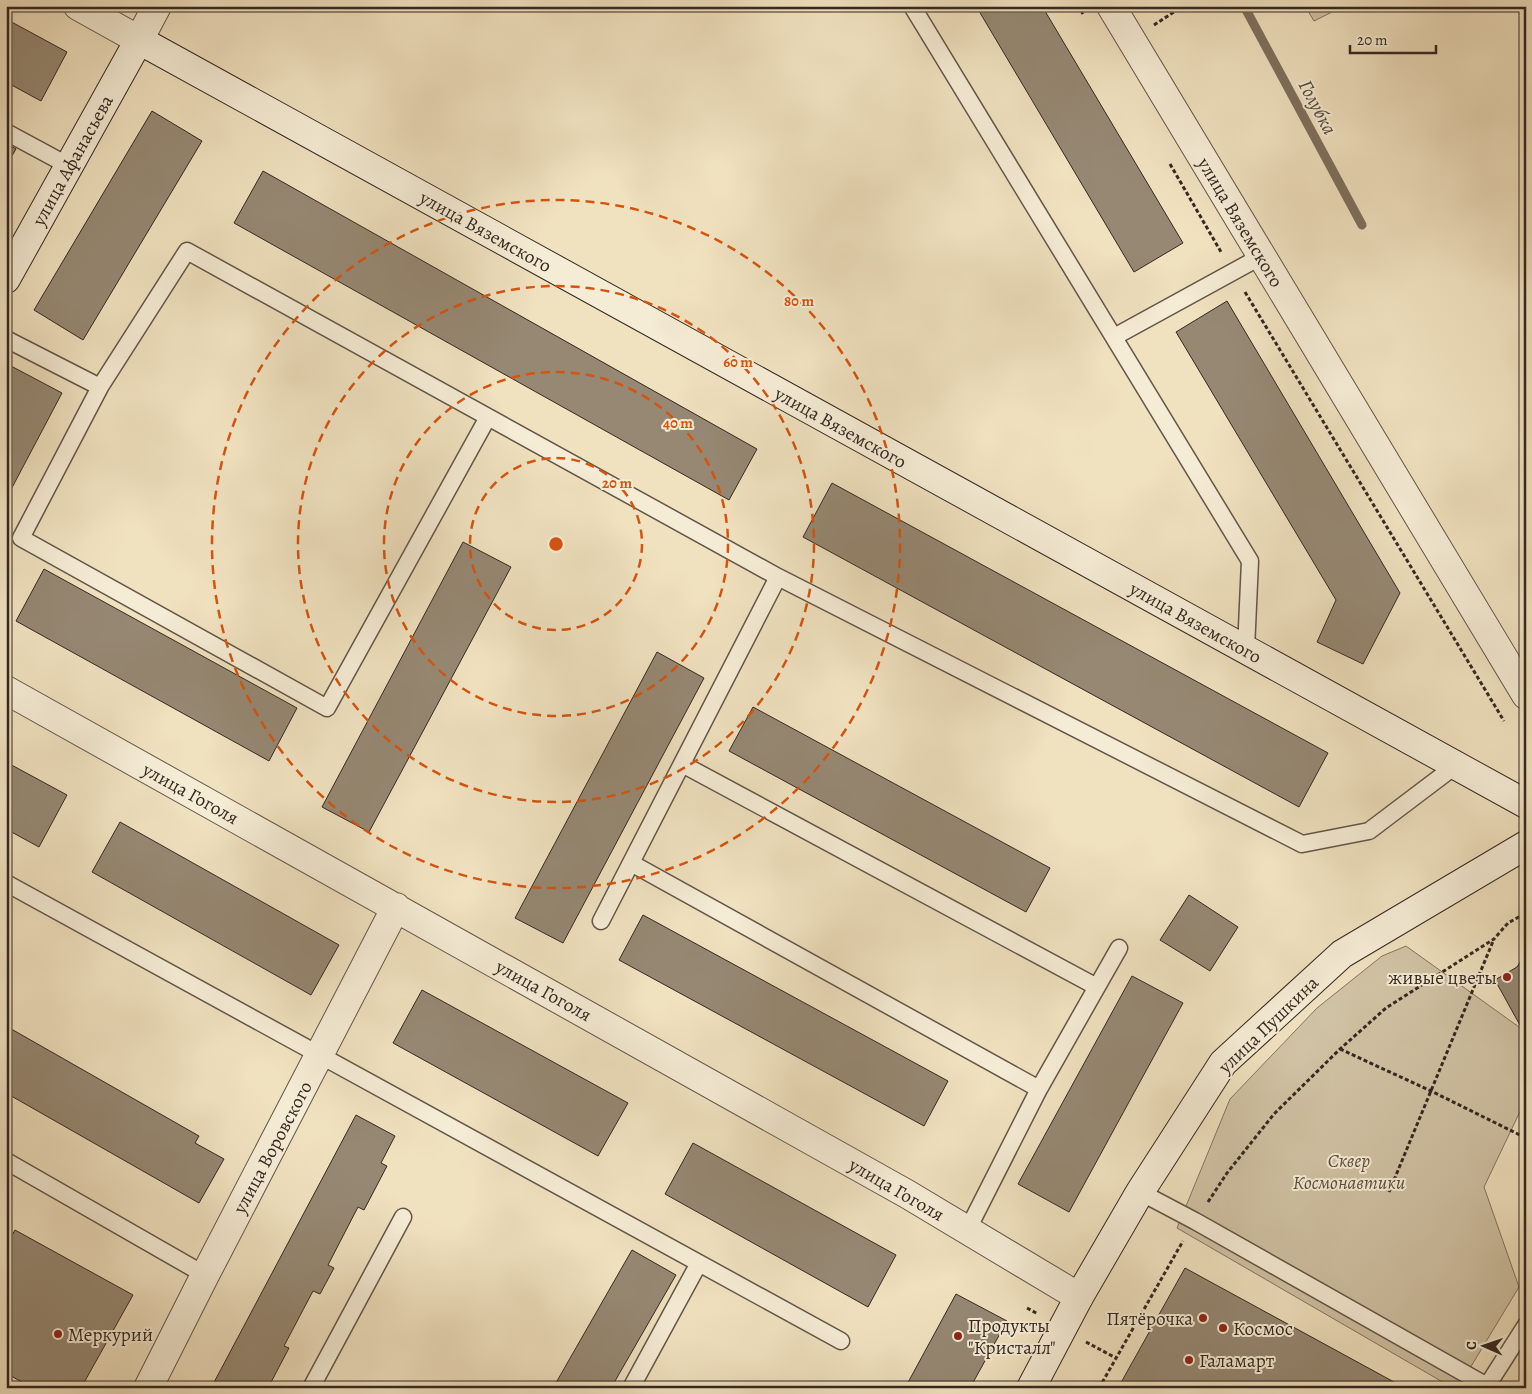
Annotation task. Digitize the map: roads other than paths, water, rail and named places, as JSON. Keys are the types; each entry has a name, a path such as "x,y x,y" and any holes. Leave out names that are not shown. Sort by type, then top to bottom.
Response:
{"street":[{"name":"улица Вяземского","path":"78,6 1526,804"},
{"name":"улица Афанасьева","path":"6,279 156,6"},
{"name":"улица Вяземского","path":"1111,6 1526,695"},
{"name":"улица Гоголя","path":"6,690 907,1194 1079,1297"},
{"name":"улица Пушкина","path":"1031,1388 1079,1297 1140,1192 1223,1063 1342,954 1526,845"},
{"name":"улица Воровского","path":"148,1388 396,907"}],"lane":[{"path":"912,6 1250,561 1246,649"},
{"path":"6,132 69,166"},
{"path":"488,417 328,708 21,538 100,387 187,250 778,577 1302,844 1369,831 1455,766"},
{"path":"1114,338 1262,256"},
{"path":"6,339 100,387"},
{"path":"601,921 778,577"},
{"path":"682,764 1096,987"},
{"path":"631,863 1039,1089"},
{"path":"6,883 841,1340"},
{"path":"968,1229 1039,1089 1119,948"},
{"path":"6,1161 205,1275"},
{"path":"1140,1192 1195,1221 1487,1386 1526,1325"},
{"path":"312,1388 403,1217"},
{"path":"631,1388 699,1263"}],"waterway":[{"name":"Голубка","path":"1244,6 1362,225"}],"place":[{"name":"живые цветы","path":"1507,977"},
{"name":"Пятёрочка","path":"1203,1318"},
{"name":"Космос","path":"1223,1328"},
{"name":"Меркурий","path":"58,1334"},
{"name":"Продукты \"Кристалл\"","path":"958,1336"},
{"name":"Галамарт","path":"1189,1360"}],"park label":[{"name":"Сквер Космонавтики","path":"1349,1171"}]}
